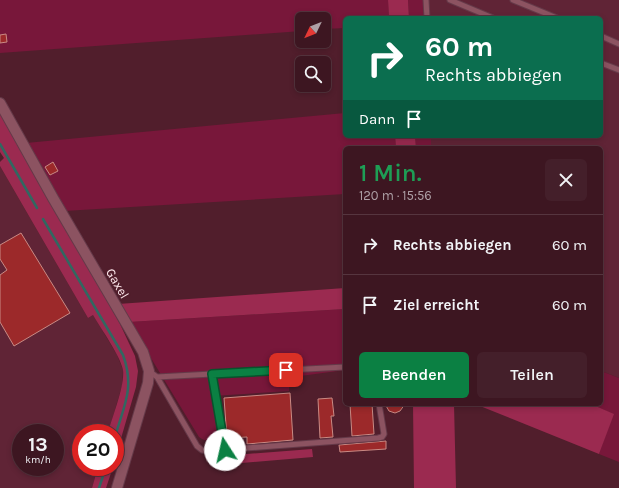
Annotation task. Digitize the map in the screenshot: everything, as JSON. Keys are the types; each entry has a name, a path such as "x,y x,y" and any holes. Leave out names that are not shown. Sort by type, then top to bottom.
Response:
{"street":[{"name":"Gaxel","path":"0,103 53,198 144,352 153,374 148,383 117,488"}],"lane":[{"path":"426,0 427,16"},
{"path":"450,0 488,16"},
{"path":"513,0 552,16"},
{"path":"603,37 619,44"},
{"path":"603,63 619,70"},
{"path":"153,374 212,374 343,367"},
{"path":"153,374 197,446 202,450 207,451 382,437 384,434 379,406"},
{"path":"212,374 225,450"}],"shaded area":[{"path":"0,0 388,0 389,16 343,16 343,28 331,29 331,12 295,12 295,32 0,53"},
{"path":"388,0 408,0 409,16 389,16"},
{"path":"408,0 425,0 426,16 409,16"},
{"path":"425,0 619,0 619,378 603,372 603,146 431,146 431,138 603,138 603,16 426,16"},
{"path":"0,112 120,324 135,356 138,371 136,387 124,428 124,424 111,424 122,384 123,370 121,364 93,315 88,318 0,166 0,162 4,158 0,152"},
{"path":"343,113 343,138 395,138 396,146 343,146 343,194 64,211 26,143"},
{"path":"395,138 415,138 416,146 396,146"},
{"path":"415,138 431,138 431,146 416,146"},
{"path":"0,166 88,318 93,315 117,355 123,370 122,386 111,424 72,424 72,476 95,476 92,488 0,488"},
{"path":"343,288 343,309 129,322 118,304"},
{"path":"343,309 343,370 293,377 289,382 289,391 212,396 218,438 211,441 206,441 199,437 129,322"},
{"path":"603,372 619,378 619,462 599,454 613,414 595,406 603,406"},
{"path":"413,406 454,406 456,488 414,488"},
{"path":"480,406 596,406 614,414 599,454"},
{"path":"312,449 313,457 219,465 210,462 208,457"},
{"path":"95,476 110,476 106,488 92,488"}],"building":[{"path":"6,34 7,42 0,43 0,35"},
{"path":"53,162 58,171 50,175 45,167"},
{"path":"21,233 70,313 14,346 0,322 0,275 7,270 0,259 0,245"},
{"path":"290,393 293,440 247,444 247,437 227,438 224,398"},
{"path":"332,398 334,416 331,416 333,437 320,438 318,399"},
{"path":"350,406 372,406 374,434 352,436"},
{"path":"386,406 404,406 400,411 395,413 389,411"},
{"path":"386,441 386,449 340,452 339,445"}],"waterway":[{"path":"0,144 37,208"},
{"path":"43,219 123,355 128,377 128,387 125,406 119,424"},
{"path":"99,488 103,476"}],"route":[{"path":"225,450 212,374 286,370"}]}
